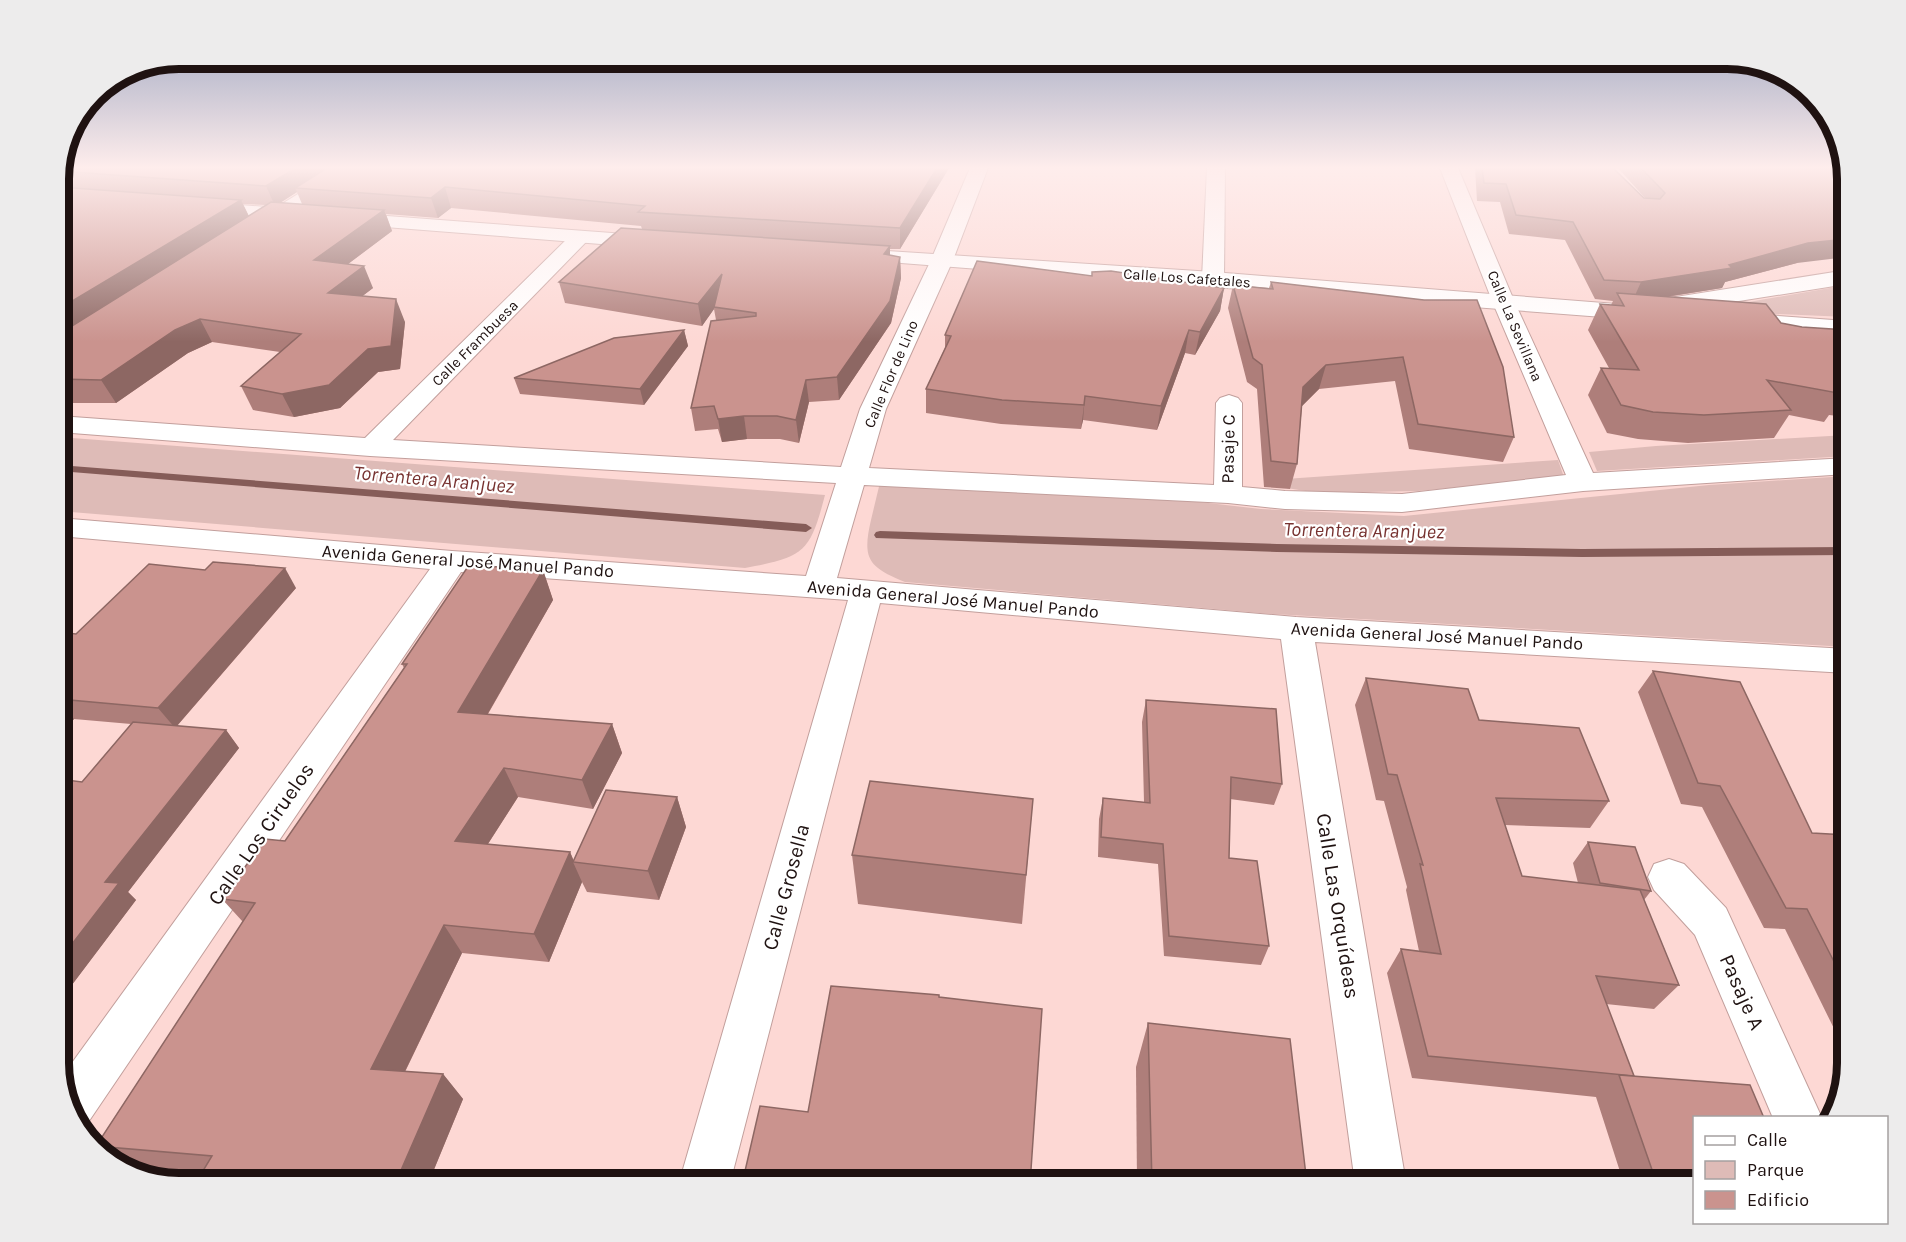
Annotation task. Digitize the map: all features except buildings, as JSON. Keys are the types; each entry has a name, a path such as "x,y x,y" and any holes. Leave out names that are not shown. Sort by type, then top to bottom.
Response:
{"street":[{"path":"240,239 260,226"},
{"path":"442,226 673,243"},
{"name":"Calle Flor de Lino","path":"818,587 873,409 956,226"},
{"path":"1213,279 1214,226"},
{"name":"Calle La Sevillana","path":"1473,226 1583,482"},
{"name":"Calle Frambuesa","path":"370,448 580,237"},
{"name":"Calle Los Cafetales","path":"837,254 1213,279 1837,327"},
{"path":"1628,312 1837,279"},
{"name":"Pasaje C","path":"1228,494 1229,403"},
{"path":"69,425 370,448 852,477 1228,494 1285,500 1402,503 1583,482 1837,467"},
{"name":"Avenida General José Manuel Pando","path":"69,528 452,561 867,591 1296,629 1837,659"},
{"name":"Calle Los Ciruelos","path":"75,1099 452,561"},
{"name":"Calle Grosella","path":"707,1173 867,591"},
{"name":"Calle Las Orquídeas","path":"1296,629 1378,1173"},
{"name":"Pasaje A","path":"1669,877 1711,922 1797,1116"}],"green space":[{"path":"1837,287 1837,317 1776,314 1720,307"},
{"path":"1837,436 1837,457 1597,471 1589,452"},
{"path":"69,438 825,495 809,541 802,549 780,560 745,568 69,512"},
{"path":"1558,460 1564,477 1418,491 1318,493 1274,486 1285,479"},
{"path":"883,470 1058,486 1261,509 1404,516 1709,485 1837,477 1837,646 1273,614 905,582 883,571 871,560 867,544"}],"waterway":[{"name":"Torrentera Aranjuez","path":"69,469 806,528"},
{"name":"Torrentera Aranjuez","path":"880,535 1277,548 1582,553 1837,551"}]}
